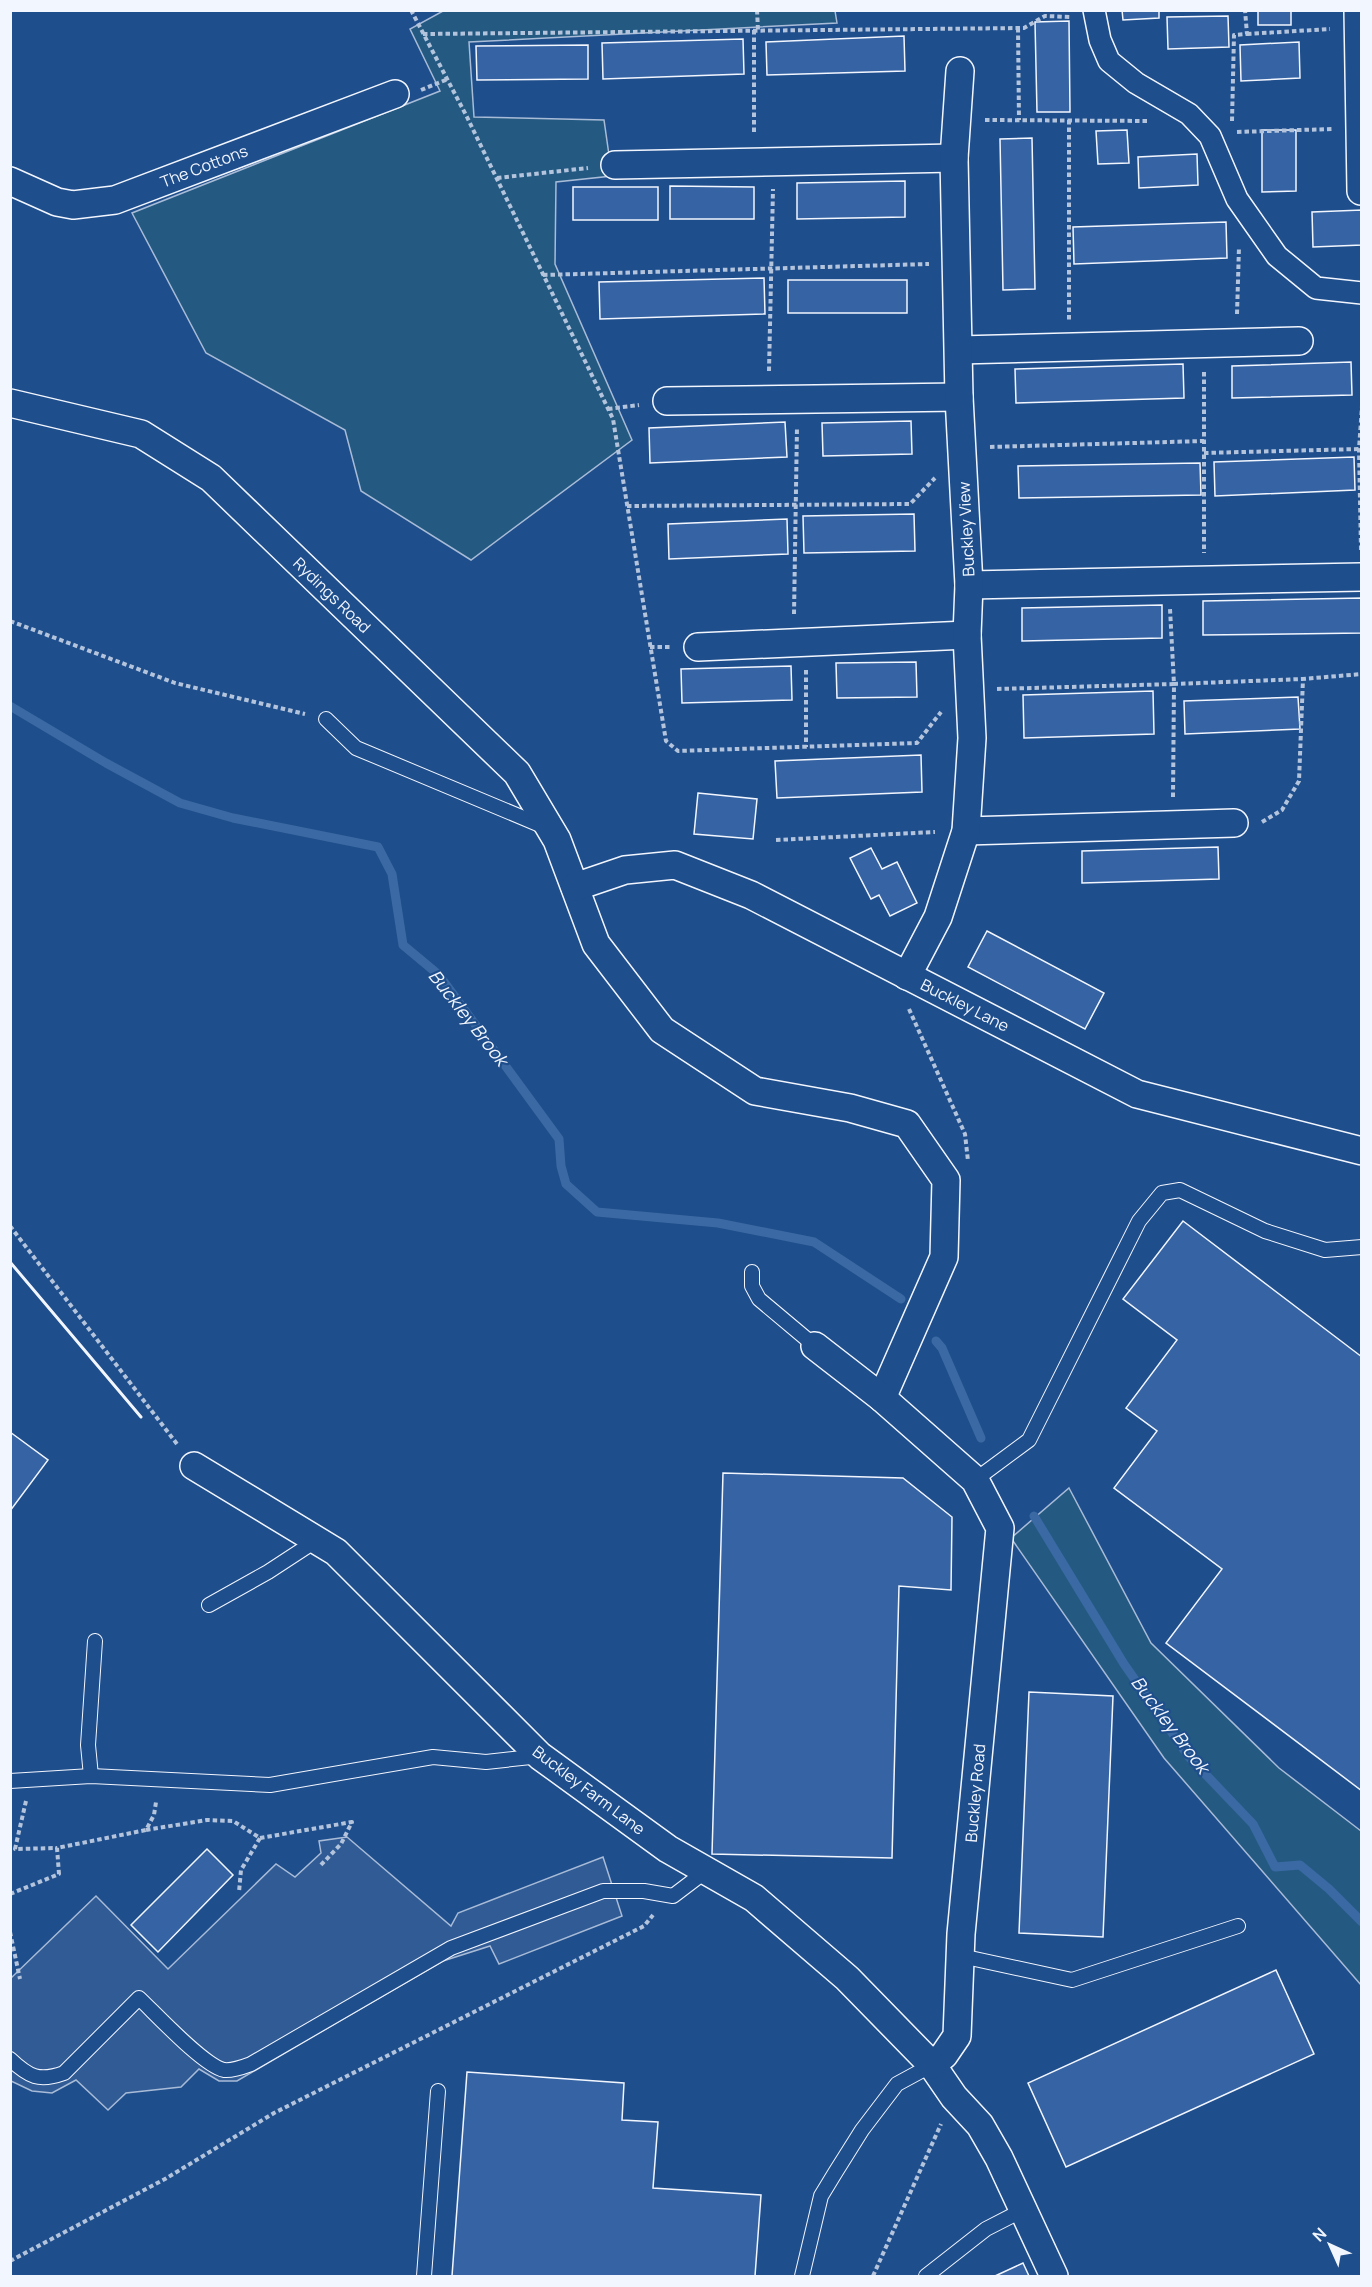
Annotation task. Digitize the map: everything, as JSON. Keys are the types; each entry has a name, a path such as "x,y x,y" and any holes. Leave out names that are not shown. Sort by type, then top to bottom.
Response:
{"street":[{"path":"1094,14 1100,40 1109,60 1136,83 1189,114 1210,136 1241,204 1277,256 1316,288 1362,293"},
{"path":"1359,19 1361,191"},
{"name":"Buckley View","path":"907,976 938,917 966,831 972,738 968,690 969,585 959,397 954,158 960,71"},
{"name":"The Cottons","path":"10,181 57,202 73,205 115,200 395,94"},
{"path":"615,165 954,158"},
{"path":"959,351 1299,341"},
{"path":"667,401 959,397"},
{"name":"Rydings Road","path":"10,403 141,434 210,478 517,773 556,840 597,944 662,1030 755,1091 850,1108 907,1124 946,1180 944,1257 882,1398"},
{"path":"969,585 1361,577"},
{"path":"698,646 967,635"},
{"path":"966,831 1234,824"},
{"name":"Buckley Lane","path":"575,887 625,870 675,865 751,895 1137,1094 1362,1151"},
{"name":"Buckley Road","path":"815,1346 882,1398 975,1480 1000,1528 960,1956 957,2036 944,2055 932,2065"},
{"name":"Buckley Farm Lane","path":"194,1466 336,1552 540,1756 668,1849 754,1898 838,1971 932,2065"},
{"path":"932,2065 954,2097 980,2124 999,2158 1054,2277"}],"lane":[{"path":"326,718 356,748 550,829"},
{"path":"975,1480 1029,1440 1139,1221 1162,1193 1179,1190 1265,1231 1325,1250 1362,1247"},
{"path":"752,1272 752,1287 759,1299 815,1346"},
{"path":"209,1605 268,1572 317,1540"},
{"path":"91,1776 88,1745 95,1641"},
{"path":"10,1781 91,1776 270,1785 433,1756 486,1762 540,1756"},
{"path":"10,2059 26,2074 50,2078 64,2073 139,1998 204,2059 224,2070 238,2069 251,2064 451,1948 603,1891 644,1891 673,1896 706,1871"},
{"path":"960,1956 1072,1980 1238,1926"},
{"path":"802,2277 821,2196 835,2173 862,2130 897,2084 932,2065"},
{"path":"424,2277 438,2091"},
{"path":"926,2277 986,2229 1023,2210"}],"path":[{"path":"411,10 453,88 613,419 666,741 678,751 917,743 948,703 968,690 1304,679 1362,674"},
{"path":"757,10 756,30 764,162 769,399"},
{"path":"1245,10 1247,34"},
{"path":"423,34 1024,28 1045,16 1094,14"},
{"path":"1359,19 1234,35 1232,132 1360,128"},
{"path":"1018,28 1019,120"},
{"path":"958,119 1150,121"},
{"path":"1069,120 1069,347"},
{"path":"497,178 615,165"},
{"path":"1236,343 1241,204"},
{"path":"543,275 957,263"},
{"path":"1204,344 1204,581"},
{"path":"797,399 800,642 806,747"},
{"path":"1361,577 1362,406"},
{"path":"627,506 910,504 962,448 1204,441"},
{"path":"1204,453 1360,449"},
{"path":"1169,581 1174,684 1173,825"},
{"path":"10,621 175,683 326,718"},
{"path":"1234,824 1262,822 1282,810 1299,781 1304,679"},
{"path":"776,840 966,831"},
{"path":"907,976 908,1007 965,1134 969,1169"},
{"path":"10,1226 194,1466"},
{"path":"31,1780 15,1850 57,1848 207,1820 233,1821 260,1838 352,1822 341,1844 319,1867"},
{"path":"146,1830 154,1815 160,1780"},
{"path":"239,1892 241,1870 260,1838"},
{"path":"10,1894 58,1874 57,1848"},
{"path":"10,2261 165,2179 274,2114 644,1926 673,1896"},
{"path":"10,1932 20,1979"},
{"path":"873,2277 954,2097"}],"shaded area":[{"path":"443,11 835,11 837,23 469,42 474,117 604,120 612,176 556,182 555,264 632,440 471,560 361,491 345,430 206,353 132,213 440,91 410,29"},
{"path":"1069,1488 1151,1643 1279,1768 1361,1831 1361,1985 1164,1758 1011,1538"},
{"path":"347,1837 451,1926 458,1913 603,1857 622,1916 499,1964 490,1946 443,1961 237,2081 219,2081 199,2069 181,2087 126,2093 108,2110 76,2080 52,2093 32,2091 11,2081 11,1978 96,1896 168,1969 276,1864 295,1877 321,1853 319,1841"}],"building":[{"path":"1122,10 1159,10 1159,18 1123,20"},
{"path":"1258,10 1291,10 1291,25 1258,25"},
{"path":"1228,16 1229,47 1168,49 1167,17"},
{"path":"1069,21 1070,112 1037,112 1035,22"},
{"path":"904,36 905,71 767,75 766,42"},
{"path":"743,39 744,74 603,79 602,43"},
{"path":"1299,42 1300,78 1241,81 1240,45"},
{"path":"588,45 588,79 477,80 476,46"},
{"path":"1127,130 1129,163 1098,164 1096,131"},
{"path":"1262,130 1296,130 1296,191 1262,192"},
{"path":"1032,138 1035,289 1003,290 1000,139"},
{"path":"1197,154 1198,185 1139,188 1138,157"},
{"path":"905,181 905,217 797,219 797,183"},
{"path":"670,186 754,187 754,219 670,219"},
{"path":"573,187 658,187 658,220 573,220"},
{"path":"1362,210 1362,245 1313,247 1312,212"},
{"path":"1226,222 1227,258 1074,264 1073,227"},
{"path":"764,278 765,314 600,319 599,282"},
{"path":"788,280 907,280 907,313 788,313"},
{"path":"1351,362 1352,395 1232,398 1232,366"},
{"path":"1183,364 1184,398 1016,403 1015,369"},
{"path":"911,421 912,454 823,456 822,423"},
{"path":"785,422 787,457 650,463 649,428"},
{"path":"1354,457 1355,490 1215,496 1214,462"},
{"path":"1200,463 1201,495 1019,498 1018,466"},
{"path":"914,514 915,551 804,553 803,516"},
{"path":"787,519 788,554 669,559 668,524"},
{"path":"1362,598 1362,633 1203,635 1203,601"},
{"path":"1162,605 1162,638 1022,641 1022,608"},
{"path":"916,662 917,697 837,698 836,663"},
{"path":"791,666 792,700 682,703 681,669"},
{"path":"1153,691 1154,734 1024,738 1023,695"},
{"path":"1298,697 1300,729 1185,734 1184,701"},
{"path":"921,755 922,792 777,798 775,761"},
{"path":"698,793 757,799 753,839 694,834"},
{"path":"1218,847 1219,879 1082,883 1082,851"},
{"path":"871,848 882,869 897,862 917,903 890,916 879,895 871,899 850,858"},
{"path":"987,931 1104,993 1085,1029 968,967"},
{"path":"1183,1221 1362,1357 1362,1791 1166,1643 1222,1569 1114,1488 1157,1431 1126,1408 1177,1340 1123,1299"},
{"path":"10,1432 48,1460 10,1511"},
{"path":"723,1473 903,1478 952,1517 951,1590 899,1586 892,1858 712,1854"},
{"path":"1029,1692 1113,1696 1103,1937 1019,1933"},
{"path":"207,1849 233,1875 158,1952 131,1925"},
{"path":"1276,1970 1314,2054 1066,2167 1028,2083"},
{"path":"467,2072 624,2083 622,2120 658,2122 653,2188 761,2195 755,2276 452,2276"},
{"path":"1023,2263 1029,2276 995,2276"}],"waterway":[{"name":"Buckley Brook","path":"10,706 106,763 180,803 233,818 378,847 392,874 403,945 439,975 559,1139 561,1166 566,1184 597,1212 718,1223 814,1242 901,1299"},
{"name":"Buckley Brook","path":"936,1341 942,1348 981,1438"},
{"name":"Buckley Brook","path":"1034,1516 1124,1664 1189,1757 1253,1824 1275,1867 1300,1865 1329,1889 1362,1922"}],"wall":[{"path":"10,1262 141,1417"}]}
